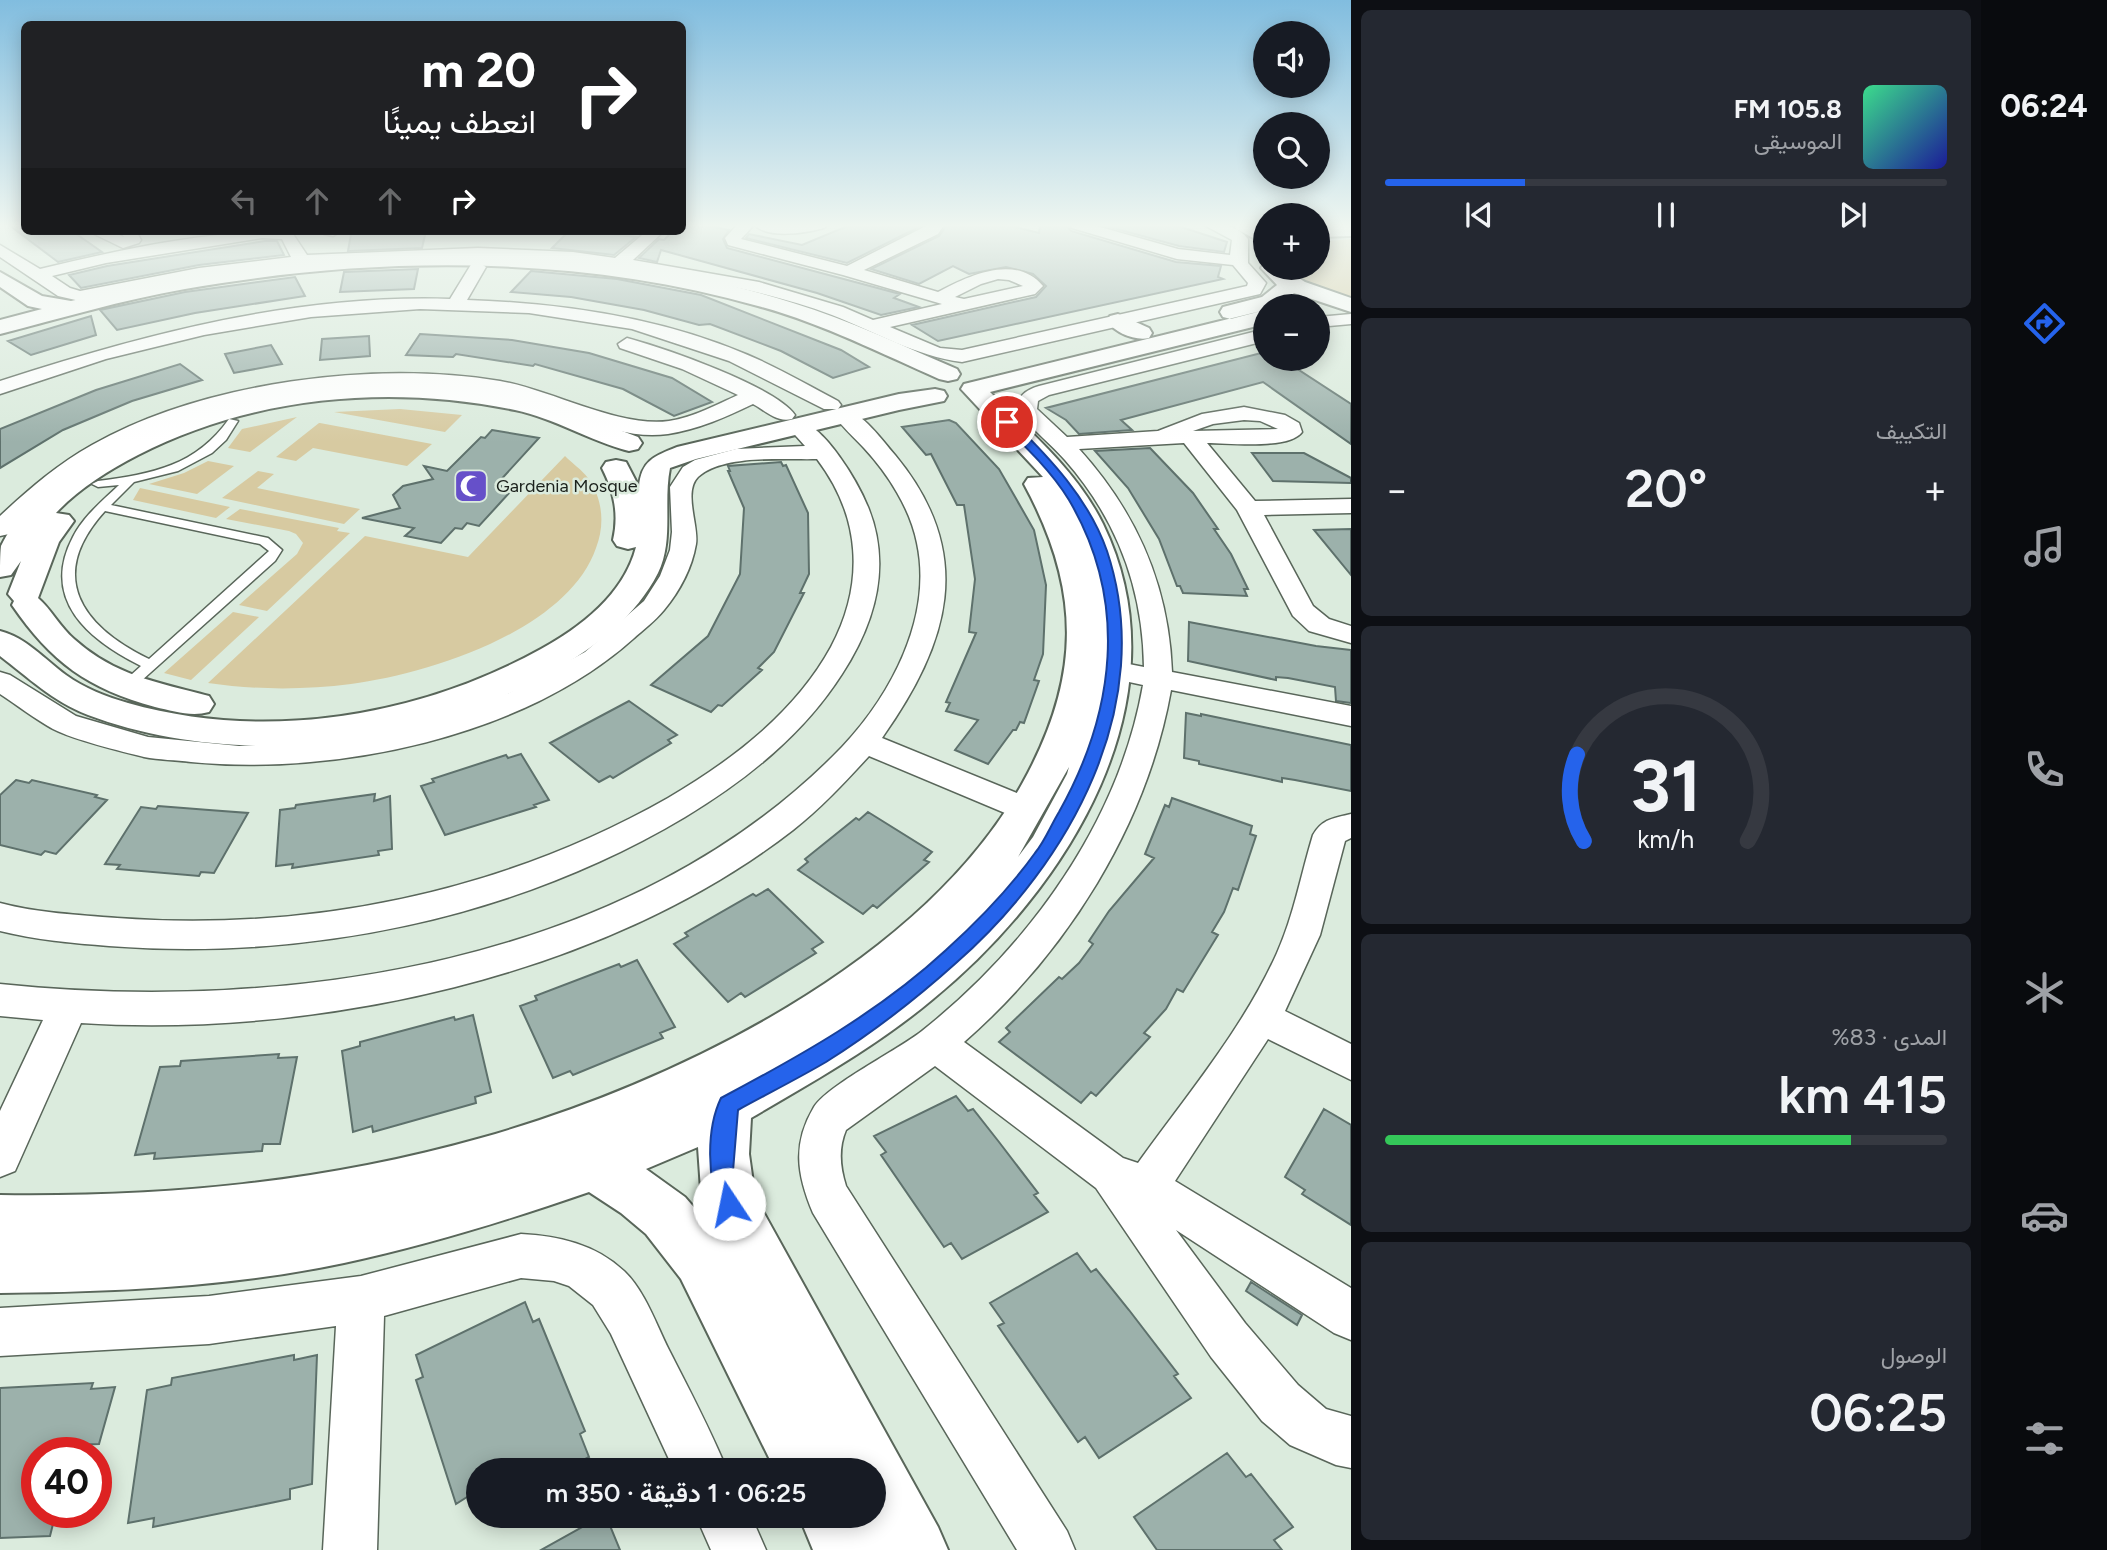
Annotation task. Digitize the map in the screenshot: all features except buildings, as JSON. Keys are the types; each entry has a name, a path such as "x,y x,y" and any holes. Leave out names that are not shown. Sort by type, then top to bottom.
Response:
{"street":[{"path":"3,329 75,307 122,297"},
{"path":"3,329 152,297"},
{"path":"455,305 460,297"},
{"path":"717,297 782,316 845,340 941,385 1003,365 1270,302 1277,297"},
{"path":"0,1265 74,1267 195,1259 317,1221 447,1172 569,1133 681,1088 779,1036 864,981 934,923 989,866 1028,810 1054,761 1076,707 1099,667 1114,608 1100,549 1069,490 1039,453 941,385 845,328 790,308 748,297"},
{"path":"787,297 874,325 936,353 962,356 1222,297"},
{"path":"874,325 996,297"},
{"path":"1327,297 1351,305"},
{"path":"3,329 14,312 11,298 75,307"},
{"path":"940,298 962,305"},
{"path":"0,1000 68,1009 190,1012 315,1000 437,976 551,942 653,899 740,850 810,798 865,743 894,703 915,663 928,625 933,588 931,554 923,522 910,492 892,465 870,440 837,410 798,384 723,350 640,326 550,311 455,305 319,311 205,328 102,353 5,396"},
{"path":"1330,306 1351,305"},
{"path":"1330,321 1351,319"},
{"path":"0,917 124,934 241,934 360,920 474,894 578,858 669,814 743,765 799,715 838,664 860,615 869,568 864,525 849,487 807,435 756,396 701,368 616,341 508,324 392,321 284,330 210,342 5,396"},
{"path":"1118,321 1141,333"},
{"path":"1048,1550 829,1198 820,1177 817,1155 821,1134 831,1117 936,1044 1023,958 1082,879 1133,780 1150,726 1158,678 1154,615 1137,555 1122,523 1095,482 1063,444 1027,410 1026,404 1036,393 1253,321"},
{"path":"0,681 42,712 75,727 157,749 204,754 253,756 316,752 405,738 453,725 508,705 575,672 607,650 640,621 669,583 680,561 685,540 685,519 679,489 691,471 807,435 837,410 941,385 1253,337"},
{"path":"0,528 40,489 65,470 124,438 189,413 293,388 363,381 464,383 525,393 554,401 604,421 645,428 686,424 756,396 784,394 798,384"},
{"path":"0,568 32,521 59,494 91,470 128,449 212,416 268,402 371,389 437,390 518,402 637,457 652,486 655,526 652,547 644,570 629,593 608,616 582,639 510,680 419,712 369,723 291,731 215,731 168,725 125,715 88,701 57,685 22,655 0,641"},
{"path":"0,626 16,619 17,596 54,527 100,495 147,454 233,421 282,410 345,401 395,399 454,402 518,415 546,425 585,445 637,457 807,435 870,440"},
{"path":"1063,444 1163,437 1274,437 1291,432 1291,428 1275,419 1241,413 1204,421 1163,437"},
{"path":"1191,437 1248,508 1302,610 1320,625 1351,635"},
{"path":"17,596 61,647 100,675 138,676 179,701 225,708 283,709 319,707 401,694 457,679 506,659 549,636 583,610 608,583 624,557 631,531 630,506 637,457"},
{"path":"1248,508 1351,506"},
{"path":"1099,667 1351,716"},
{"path":"0,1221 84,1223 201,1216 317,1221 415,1221 510,1195 671,1134 818,1056 890,1006 951,957 1002,906 1042,856 1089,773 1107,717 1099,667"},
{"path":"865,743 1028,810"},
{"path":"1129,1182 1261,1017 1289,967 1306,926 1330,835 1337,829 1351,826"},
{"path":"0,1157 68,1009"},
{"path":"1261,1017 1351,1063"},
{"path":"936,1044 1129,1182 1281,1270 1351,1316"},
{"path":"728,1104 722,1171 729,1204 865,1458"},
{"path":"592,1165 654,1203 680,1228 701,1259 802,1458"},
{"path":"1129,1182 1114,1181 1228,1340 1280,1403 1308,1427 1336,1440 1351,1442"},
{"path":"0,1332 209,1320 361,1299 521,1256 554,1258 584,1269 609,1289 628,1317 695,1458"},
{"path":"351,1550 361,1299"},
{"path":"886,1497 915,1550"},
{"path":"729,1528 739,1550"},
{"path":"837,1528 848,1550"}],"lane":[{"path":"100,495 264,541 276,550 271,558 138,676 124,653 102,639 85,623 72,596 68,572 73,551 100,495 130,480 194,459 218,443 233,421"},
{"path":"100,495 130,480"}],"shaded area":[{"path":"400,409 462,415 445,432 334,412"},
{"path":"297,417 250,452 228,448 242,429"},
{"path":"319,423 432,444 407,466 313,448 296,461 276,457"},
{"path":"565,456 586,475 597,495 601,512 599,539 581,577 557,602 527,624 492,643 455,658 383,679 297,688 208,683 365,536 468,557"},
{"path":"208,461 234,466 197,494 149,484 184,473"},
{"path":"258,471 274,474 257,488 360,509 344,524 222,498"},
{"path":"140,488 230,507 216,518 133,500"},
{"path":"240,509 339,528 337,531 350,533 267,611 239,605 297,554 303,543 296,534 289,531 226,519"},
{"path":"233,612 259,617 191,680 164,673"}],"place":[{"name":"Gardenia Mosque","path":"471,486"}],"route":[{"path":"729,1204 722,1171 728,1104 818,1056 890,1006 951,957 1002,906 1042,856 1089,773 1107,717 1115,670 1114,608 1100,549 1074,498 1039,453 1007,422"}]}
